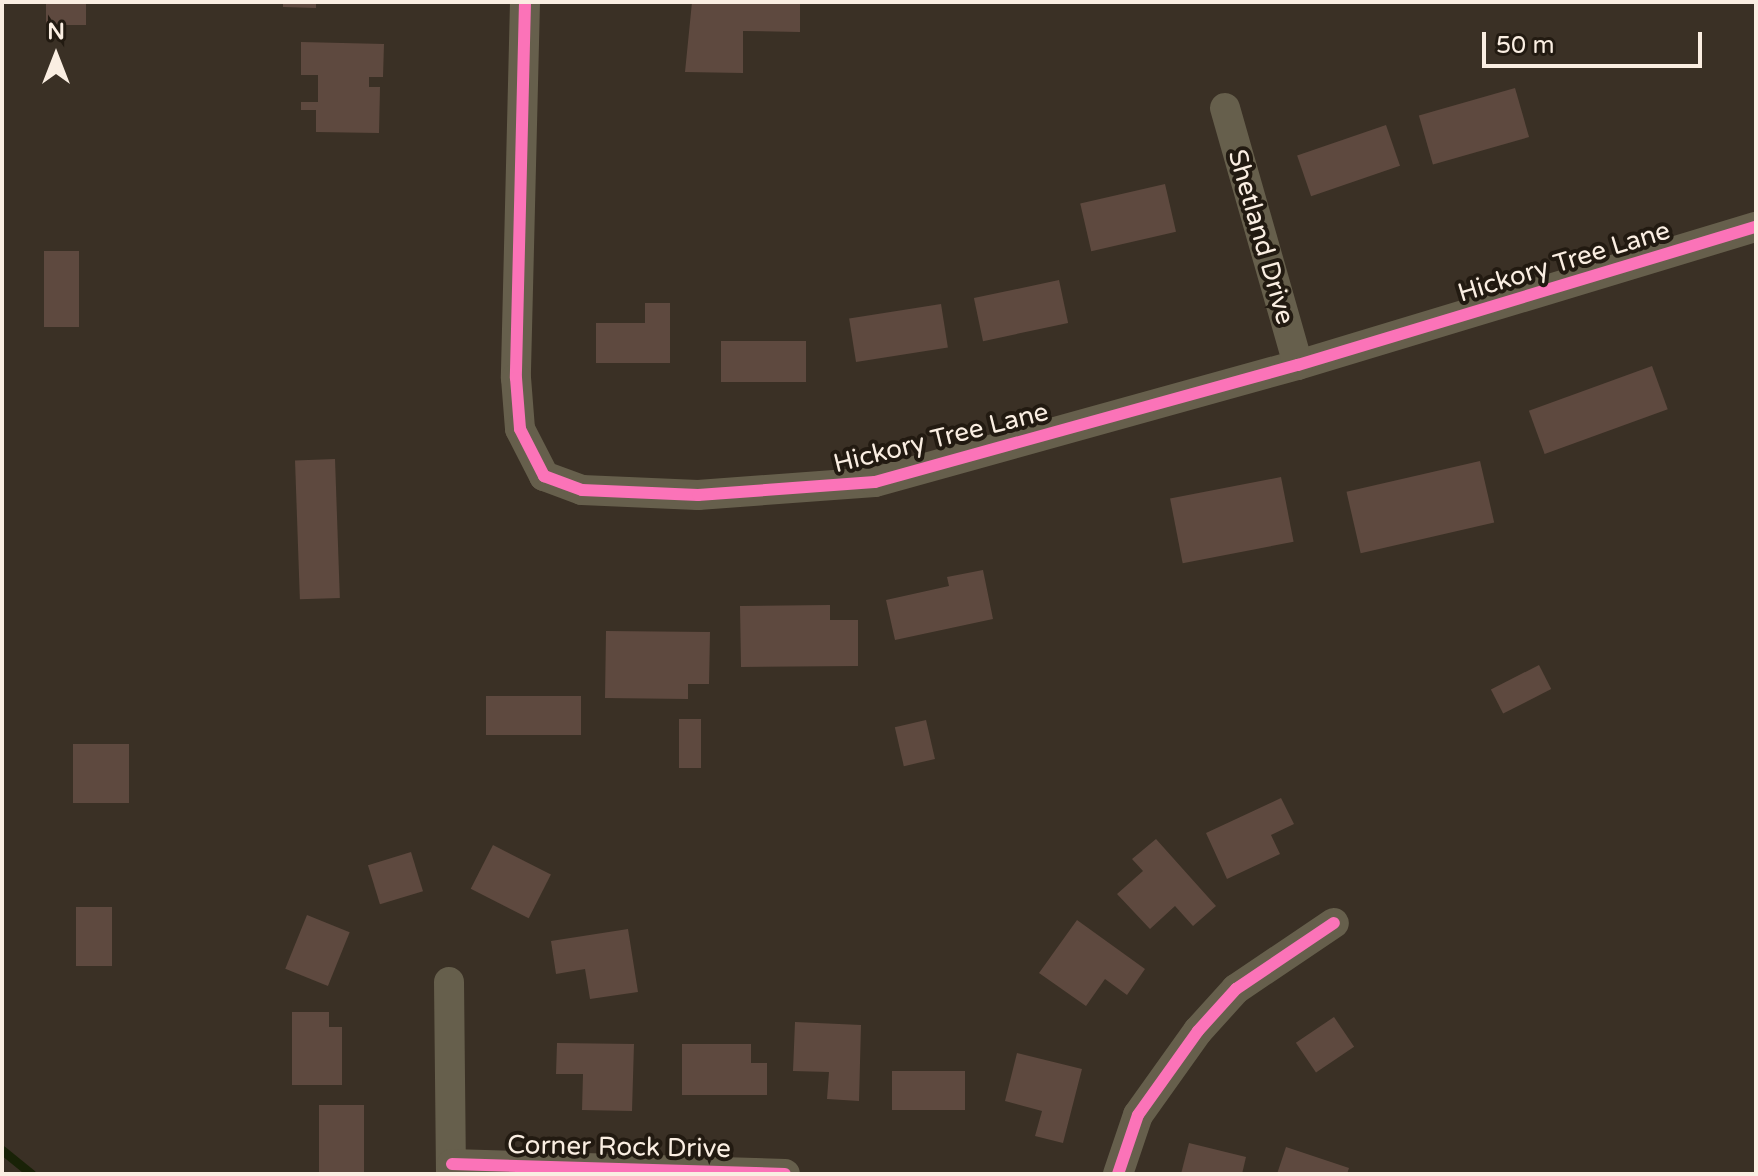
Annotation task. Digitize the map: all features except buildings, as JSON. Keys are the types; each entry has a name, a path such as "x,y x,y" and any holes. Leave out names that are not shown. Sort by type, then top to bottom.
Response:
{"street":[{"name":"Hickory Tree Lane","path":"525,2 516,378 520,429 544,476 562,485 698,495 875,482 1298,365 1756,227"},
{"name":"Shetland Drive","path":"1225,108 1298,365"},
{"path":"1118,1174 1138,1115 1198,1031 1236,989 1334,923"},
{"path":"449,982 452,1169"},
{"name":"Corner Rock Drive","path":"452,1169 785,1174"}],"waterway":[{"path":"2,1150 32,1174"}],"cycle path":[{"path":"525,2 516,378 520,429 544,476 582,490 698,495 875,482 1298,365 1756,227"},
{"path":"1118,1174 1138,1115 1198,1031 1236,989 1334,923"},
{"path":"452,1164 785,1174"}]}
